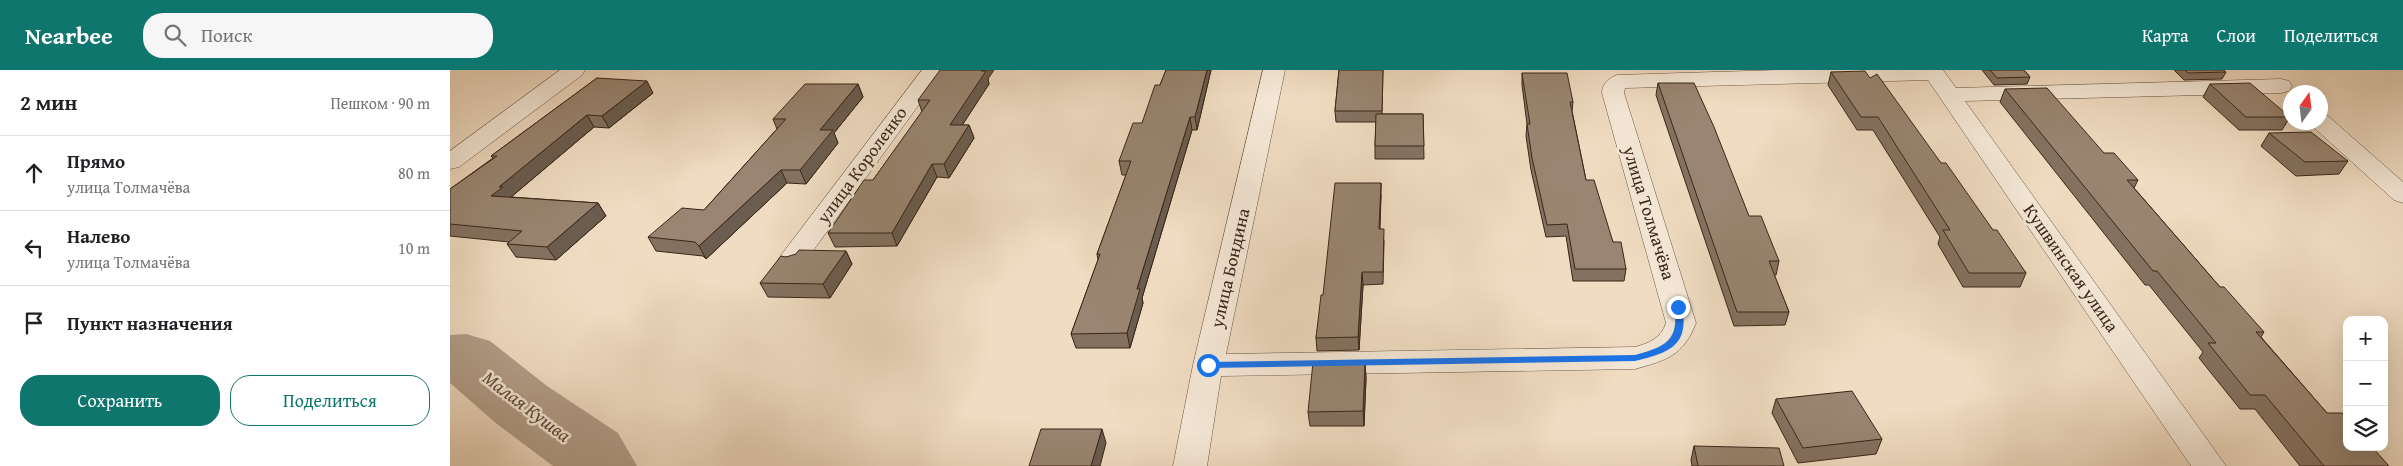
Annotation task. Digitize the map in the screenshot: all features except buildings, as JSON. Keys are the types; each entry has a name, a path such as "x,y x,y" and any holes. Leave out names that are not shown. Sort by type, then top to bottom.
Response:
{"street":[{"path":"450,162 574,70"},
{"name":"улица Короленко","path":"792,260 932,70"},
{"name":"улица Бондина","path":"1190,466 1208,365 1274,70"},
{"path":"2260,70 2283,88"},
{"name":"улица Толмачёва","path":"1208,365 1635,358 1660,351 1677,337 1681,323 1613,93 1612,88 1622,75 1933,71"},
{"name":"Кушвинская улица","path":"1933,71 2209,466"},
{"path":"1951,95 2283,90"},
{"path":"2328,128 2403,195"}],"waterway":[{"name":"Малая Кушва","path":"450,359 466,358 522,405 591,454 599,466"}],"route":[{"path":"1208,365 1635,358 1660,351 1677,337 1681,323 1678,307"}]}
